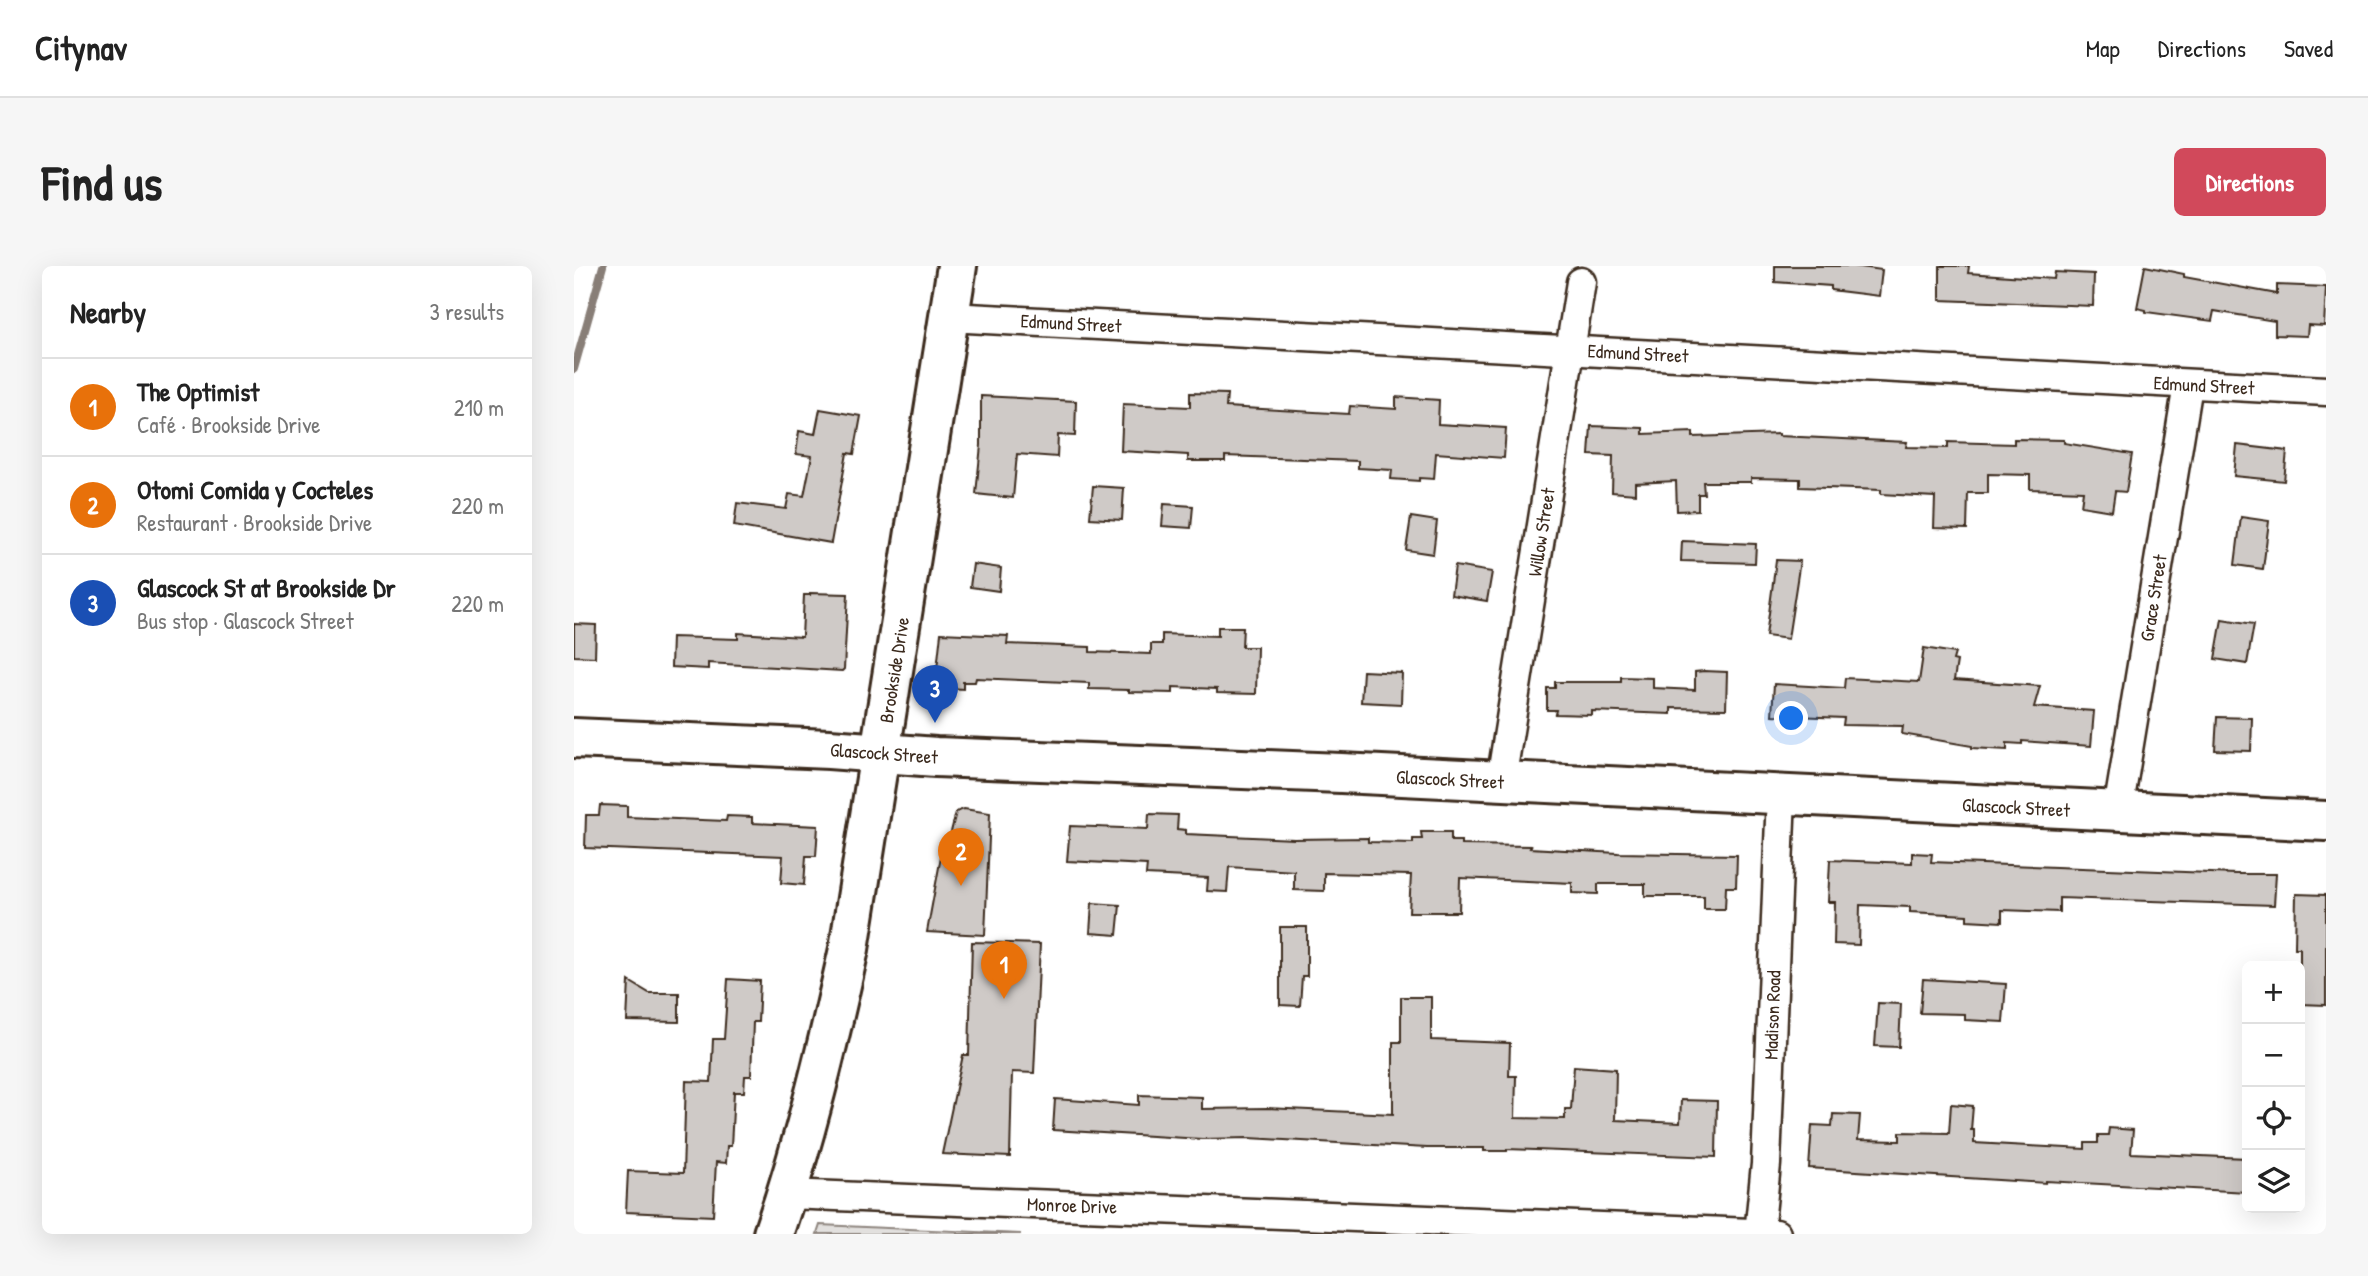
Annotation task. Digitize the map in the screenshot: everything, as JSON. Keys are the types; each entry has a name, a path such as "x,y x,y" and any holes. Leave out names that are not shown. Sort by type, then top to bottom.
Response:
{"street":[{"name":"Brookside Drive","path":"773,1234 787,1194 834,1018 849,948 957,266"},
{"name":"Willow Street","path":"1501,781 1581,282"},
{"name":"Edmund Street","path":"949,317 2326,391"},
{"name":"Grace Street","path":"2118,811 2188,384"},
{"name":"Glascock Street","path":"574,738 2326,821"},
{"name":"Madison Road","path":"1759,1234 1766,1164 1781,795"},
{"name":"Monroe Drive","path":"787,1194 1776,1234"}],"shaded area":[{"path":"820,1225 1021,1234 817,1234"}],"building":[{"path":"1775,266 1854,266 1882,270 1879,296 1831,290 1831,286 1775,282"},
{"path":"1940,266 1969,266 1968,273 2054,279 2055,272 2094,274 2093,306 1940,300"},
{"path":"2145,266 2184,274 2184,277 2277,294 2277,285 2326,287 2324,326 2308,325 2307,336 2275,335 2275,321 2214,311 2212,321 2146,312 2137,308"},
{"path":"1190,393 1227,394 1226,407 1349,414 1350,406 1396,409 1396,397 1439,400 1438,424 1506,428 1504,458 1436,453 1434,479 1419,478 1419,481 1391,479 1392,470 1358,468 1358,461 1225,456 1225,461 1188,461 1188,455 1121,451 1123,404 1190,407"},
{"path":"981,396 1076,401 1075,436 1058,435 1057,457 1017,454 1013,498 976,494 981,445"},
{"path":"820,409 861,416 854,454 847,453 831,543 734,526 737,503 786,509 789,494 804,496 812,456 796,454 799,431 815,434"},
{"path":"1591,426 1643,428 1643,434 1693,432 1693,437 1779,434 1907,442 1906,447 1948,448 1948,442 2014,444 2014,439 2064,440 2064,443 2132,454 2126,492 2115,491 2112,511 2081,506 2083,491 2030,489 2030,475 1988,474 1988,493 1968,493 1967,529 1934,528 1935,497 1881,494 1881,490 1800,487 1800,479 1751,478 1751,482 1703,482 1704,494 1698,494 1698,510 1677,511 1676,481 1635,483 1635,494 1612,492 1613,456 1589,455"},
{"path":"2237,445 2287,451 2284,481 2234,476"},
{"path":"1093,486 1124,488 1122,520 1090,518"},
{"path":"1164,504 1193,506 1191,528 1162,526"},
{"path":"1411,517 1437,521 1433,554 1406,550"},
{"path":"2241,517 2269,521 2263,569 2235,565"},
{"path":"1682,541 1756,544 1755,563 1681,561"},
{"path":"1776,560 1800,561 1788,639 1766,636"},
{"path":"973,564 1001,568 999,591 970,587"},
{"path":"1455,566 1492,572 1487,601 1451,595"},
{"path":"848,594 842,671 708,663 708,669 671,667 672,637 738,639 738,633 802,637 804,595"},
{"path":"2222,619 2254,624 2247,664 2215,659"},
{"path":"574,624 596,625 595,657 574,656"},
{"path":"1218,627 1243,627 1242,647 1257,647 1256,694 1217,693 1217,689 1173,687 1173,693 1129,692 1089,689 1089,683 976,678 975,682 963,682 963,689 935,687 941,633 1008,636 1007,644 1090,647 1090,652 1151,654 1151,644 1162,644 1162,634 1218,636"},
{"path":"1924,648 1955,653 1953,660 1957,661 1954,680 2040,686 2034,707 2094,711 2091,746 2022,741 2022,744 2007,743 2007,750 1972,748 1902,734 1903,726 1843,725 1844,718 1772,715 1774,684 1844,688 1845,678 1919,682"},
{"path":"1363,671 1402,673 1401,704 1361,702"},
{"path":"1695,672 1727,672 1726,709 1671,708 1671,714 1592,711 1592,715 1555,714 1556,710 1547,710 1547,688 1555,688 1555,682 1621,682 1621,677 1653,678 1653,688 1695,690"},
{"path":"2217,717 2252,718 2251,751 2215,750"},
{"path":"600,805 627,806 627,817 726,821 727,816 752,817 752,823 818,826 816,856 806,856 804,885 781,883 783,856 585,848 586,815 599,815"},
{"path":"964,809 990,813 985,935 927,932 944,840 949,840 956,812"},
{"path":"1149,814 1178,815 1177,829 1186,830 1186,834 1294,839 1368,838 1368,842 1413,843 1413,839 1422,839 1421,832 1451,832 1451,841 1461,841 1461,845 1531,846 1530,848 1618,853 1737,855 1736,887 1726,887 1725,909 1704,909 1704,896 1645,896 1645,884 1598,884 1598,894 1572,893 1572,883 1460,878 1459,912 1409,912 1411,875 1324,873 1324,891 1294,890 1294,871 1229,867 1227,892 1207,891 1208,878 1146,875 1147,865 1067,861 1070,826 1148,829"},
{"path":"1912,853 1932,854 1931,862 2276,874 2274,905 2059,898 2059,912 2002,910 2002,922 1967,920 1967,915 1910,912 1910,907 1860,905 1859,945 1834,944 1835,902 1828,902 1830,860 1912,863"},
{"path":"2296,894 2326,895 2326,1005 2305,1004 2305,961 2300,961 2300,948 2295,948"},
{"path":"1092,903 1120,905 1117,935 1090,933"},
{"path":"1280,927 1307,927 1307,976 1302,976 1300,1006 1280,1005"},
{"path":"972,942 1040,944 1034,1073 1012,1072 1010,1157 942,1154 963,1055 969,1055"},
{"path":"728,979 760,981 758,1022 753,1022 751,1076 745,1076 744,1092 734,1092 731,1146 727,1146 726,1163 716,1162 713,1216 626,1212 628,1171 683,1173 686,1081 711,1082 713,1039 724,1039"},
{"path":"1923,979 2006,984 2003,1022 1965,1020 1965,1014 1920,1013"},
{"path":"629,981 649,993 679,993 679,1022 627,1021"},
{"path":"1401,997 1431,997 1431,1040 1510,1043 1509,1076 1516,1076 1515,1118 1565,1119 1565,1109 1571,1109 1574,1066 1616,1069 1615,1120 1680,1123 1681,1100 1717,1101 1716,1157 1507,1149 1484,1151 1484,1148 1427,1148 1249,1138 1202,1139 1053,1130 1055,1099 1139,1105 1139,1095 1202,1097 1202,1109 1267,1108 1393,1114 1393,1042 1401,1042"},
{"path":"1878,1003 1901,1004 1899,1047 1875,1046"},
{"path":"1951,1104 1973,1106 1971,1130 1974,1130 1974,1143 2085,1149 2085,1143 2098,1143 2098,1135 2108,1135 2109,1128 2133,1130 2131,1153 2242,1158 2242,1192 1809,1168 1812,1125 1832,1126 1833,1114 1860,1115 1858,1140 1900,1141 1900,1132 1949,1133"}],"waterway":[{"path":"574,369 603,266"}],"place":[{"name":"Glascock St at Brookside Dr","path":"935,723"},
{"name":"Otomi Comida y Cocteles","path":"961,886"},
{"name":"The Optimist","path":"1004,999"}]}
